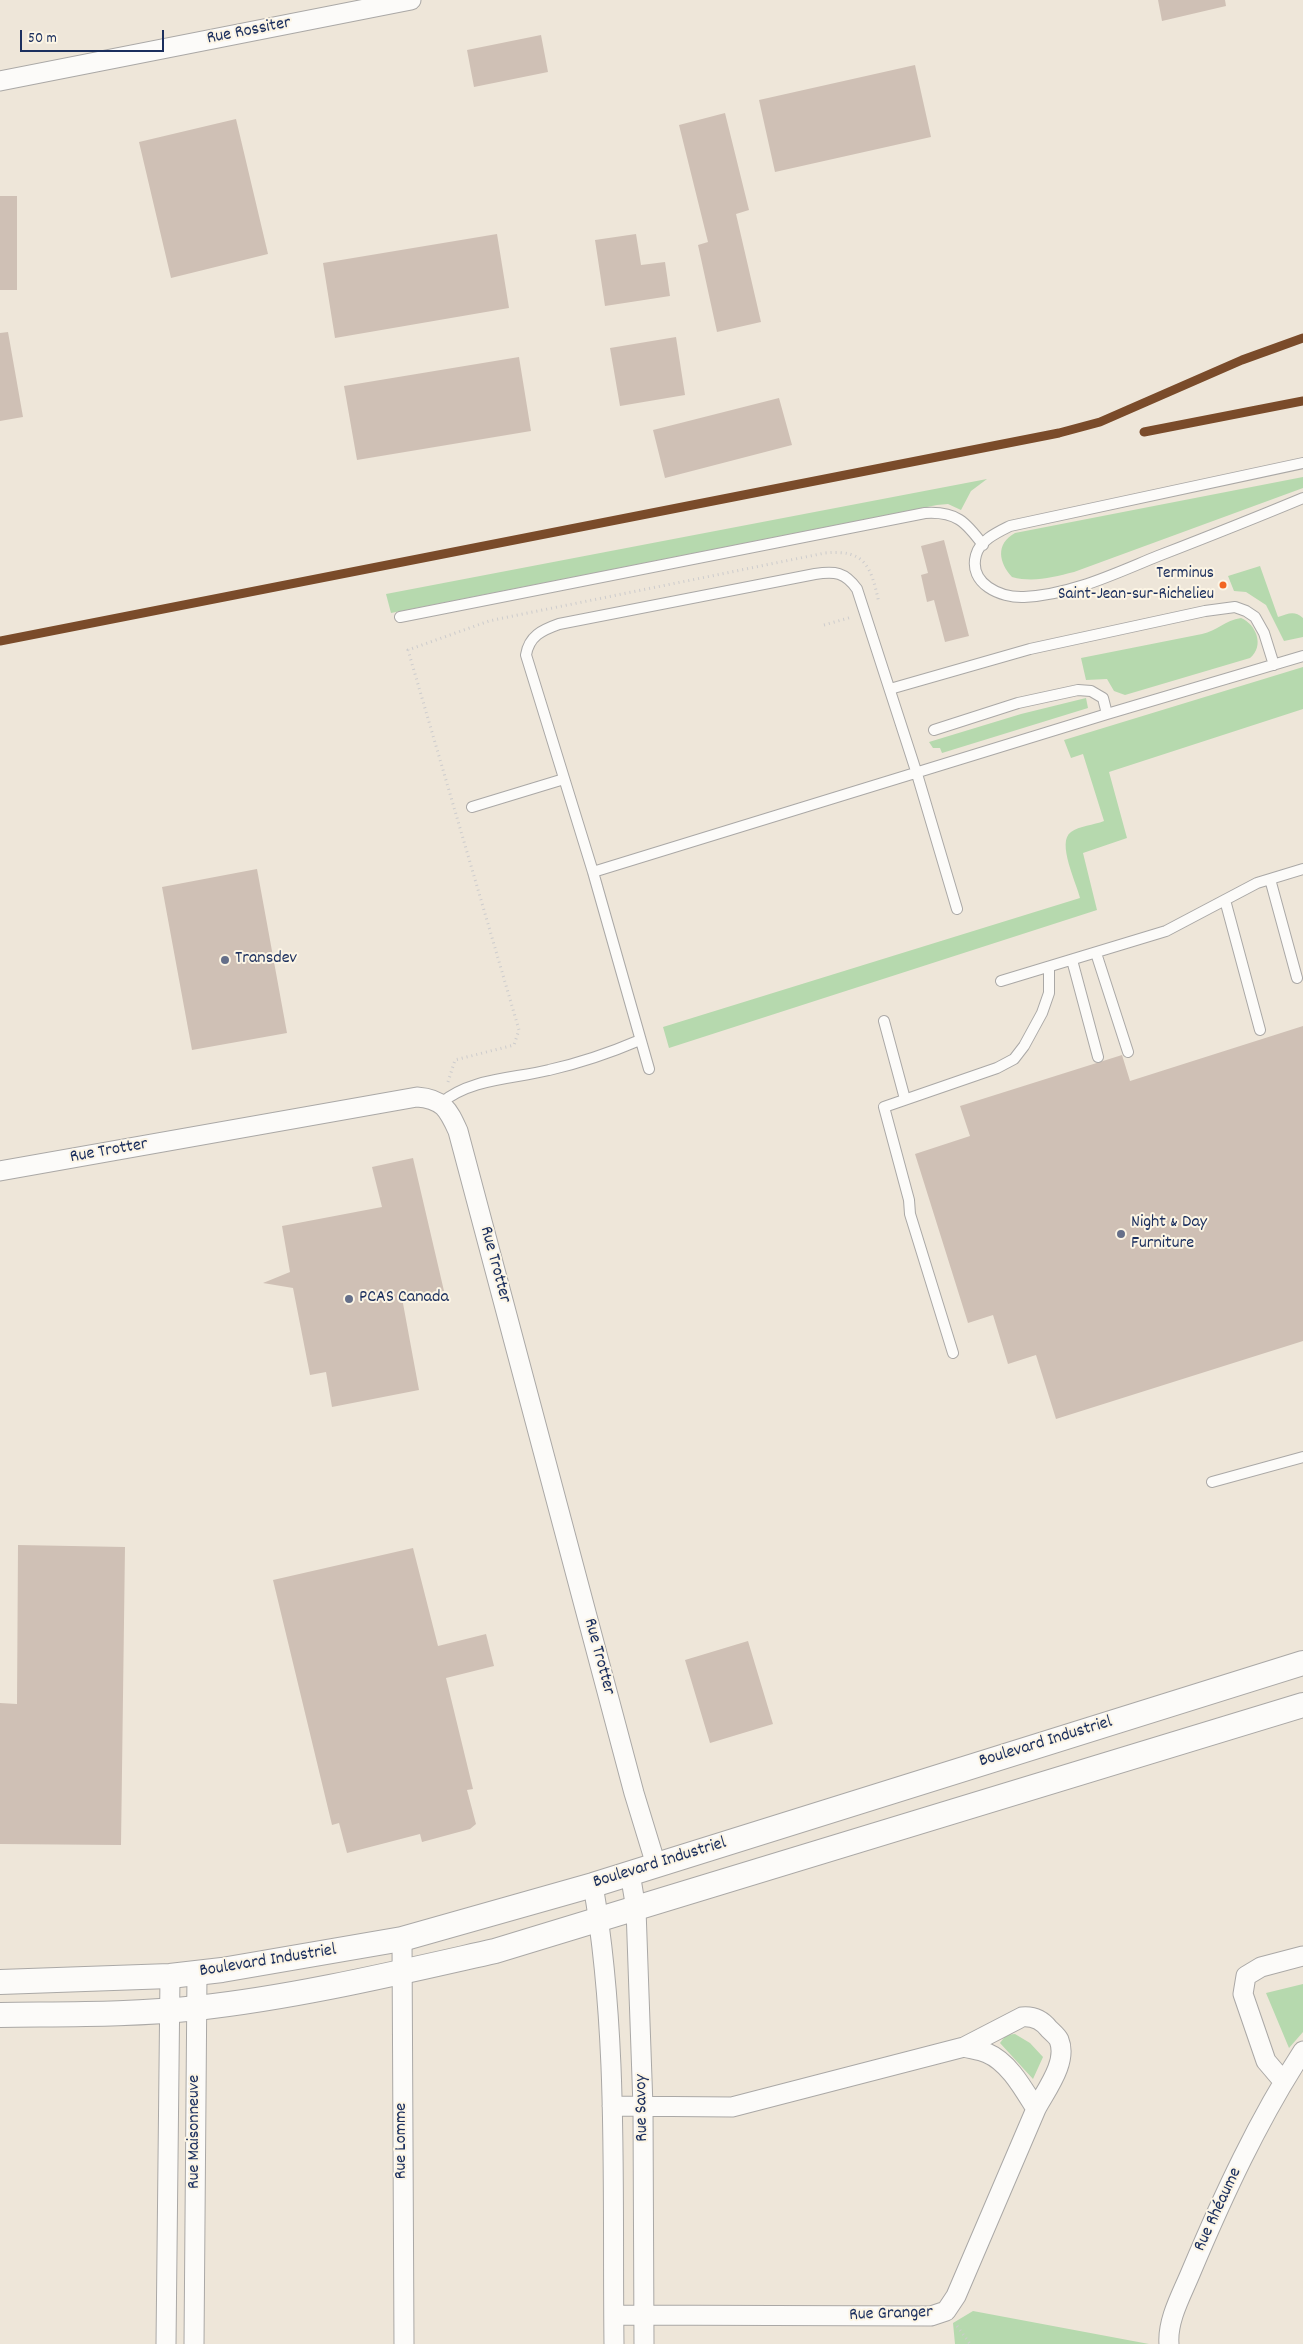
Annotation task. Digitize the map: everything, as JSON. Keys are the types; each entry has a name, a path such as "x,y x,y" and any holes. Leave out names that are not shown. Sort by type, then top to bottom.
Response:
{"street":[{"name":"Rue Rossiter","path":"0,81 411,0"},
{"name":"Rue Trotter","path":"0,1171 417,1097 429,1098 441,1103 450,1114 458,1131 632,1783 656,1865"},
{"name":"Boulevard Industriel","path":"0,1982 170,1976 330,1953 402,1939 593,1885 1303,1663"},
{"name":"Boulevard Industriel","path":"0,2015 198,2008 403,1972 495,1951 1303,1705"},
{"name":"Rue Savoy","path":"630,1873 636,1909 643,2107 644,2344"},
{"name":"Rue Savoy","path":"593,1885 605,1963 612,2106 614,2344"},
{"name":"Rue Lomme","path":"402,1939 404,2344"},
{"path":"1283,2082 1266,2061 1243,1994 1246,1976 1261,1967 1303,1956"},
{"name":"Rue Maisonneuve","path":"194,2344 198,1973"},
{"name":"Rue Maisonneuve","path":"166,2344 170,1976"},
{"name":"Rue Granger","path":"612,2106 732,2107 964,2047 1022,2017 1031,2016 1046,2025 1059,2040 1062,2055 1054,2076 1036,2108 956,2296 946,2311 931,2316 614,2315"},
{"path":"964,2047 988,2054 1001,2063 1018,2080 1036,2108"},
{"name":"Rue Rhéaume","path":"1169,2344 1172,2322 1198,2255 1242,2160 1283,2082 1303,2051"},
{"path":"167,2290 195,2290"}],"lane":[{"path":"1303,463 1010,526 989,538 976,553 975,568 980,581 996,593 1023,597 1042,595 1091,583 1303,498"},
{"path":"400,617 926,513 940,512 968,524 983,545"},
{"path":"649,1069 593,872 526,655 527,645 533,637 543,630 559,624 830,571 840,572 851,580 857,590 865,613 918,774 957,909"},
{"path":"890,689 1030,649 1205,611 1234,607 1246,611 1255,617 1264,633 1274,664"},
{"path":"593,872 918,774 1107,714 1303,656"},
{"path":"934,730 1018,703 1078,690 1091,691 1102,698 1107,714"},
{"path":"472,807 564,779"},
{"path":"1001,982 1166,932 1257,883 1303,869"},
{"path":"1270,879 1298,978"},
{"path":"1225,900 1260,1030"},
{"path":"1096,953 1128,1052"},
{"path":"1072,960 1098,1057"},
{"path":"953,1354 910,1214 909,1200 884,1107 997,1068 1014,1059 1024,1046 1042,1013 1049,994 1049,967"},
{"path":"884,1021 905,1099"},
{"path":"441,1103 455,1092 470,1086 550,1070 640,1040"},
{"path":"1212,1482 1303,1457"}],"path":[{"path":"824,625 865,613"},
{"path":"946,2311 970,2344"}],"green space":[{"path":"1303,477 1303,488 1074,572 1043,579 1020,579 1012,577 1002,560 1001,554 1004,543 1015,533"},
{"path":"987,479 971,491 961,510 948,504 937,505 391,613 386,594"},
{"path":"1260,566 1278,617 1294,613 1303,618 1303,637 1284,641 1266,605 1246,592 1234,591 1228,576"},
{"path":"1241,618 1251,625 1257,636 1257,648 1250,658 1125,695 1114,691 1107,679 1086,680 1081,658 1202,634"},
{"path":"1303,667 1303,709 1109,772 1127,838 1083,853 1097,910 669,1048 663,1027 1080,898 1066,854 1067,837 1074,830 1104,821 1083,754 1071,758 1064,740"},
{"path":"1086,698 1088,708 942,753 940,748 933,748 929,742 1021,714"},
{"path":"1303,1984 1303,2032 1289,2048 1266,1993"},
{"path":"1015,2034 1030,2043 1043,2057 1033,2079 1000,2043 1006,2035"},
{"path":"973,2311 1149,2344 955,2344 953,2323"}],"building":[{"path":"1158,0 1225,0 1226,6 1162,21"},
{"path":"541,35 548,72 474,87 467,50"},
{"path":"915,65 931,137 775,172 759,100"},
{"path":"725,113 749,210 736,214 761,322 717,332 698,245 708,242 679,125"},
{"path":"236,119 268,254 171,278 139,142"},
{"path":"0,196 17,196 17,290 0,290"},
{"path":"497,234 509,308 335,338 323,263"},
{"path":"636,234 641,265 665,262 670,296 605,306 595,240"},
{"path":"8,332 23,417 0,421 0,333"},
{"path":"676,337 685,395 620,406 610,348"},
{"path":"519,357 531,431 357,460 344,386"},
{"path":"779,398 792,445 665,478 653,430"},
{"path":"944,540 969,636 945,642 934,600 927,602 921,575 928,573 921,546"},
{"name":"Transdev","path":"257,869 287,1033 192,1050 162,887"},
{"name":"Night & Day Furniture","path":"1303,1026 1303,1341 1056,1419 1036,1355 1008,1364 993,1315 968,1323 915,1154 970,1136 960,1106 1122,1055 1130,1081"},
{"name":"PCAS Canada","path":"413,1158 444,1291 402,1298 419,1390 332,1407 326,1372 310,1375 293,1288 263,1283 290,1272 282,1226 382,1207 372,1167"},
{"path":"18,1545 125,1547 121,1845 0,1844 0,1703 17,1704"},
{"path":"413,1548 438,1646 486,1634 494,1666 446,1678 473,1789 467,1790 476,1824 470,1829 422,1842 420,1834 347,1853 339,1823 332,1825 273,1580"},
{"path":"748,1641 773,1724 710,1743 685,1660"}],"transit line":[{"path":"0,641 1059,433 1100,422 1242,360 1303,338"},
{"path":"1144,432 1303,401"}],"place":[{"name":"Terminus Saint-Jean-sur-Richelieu","path":"1223,585"},
{"name":"Transdev","path":"225,960"},
{"name":"Night & Day Furniture","path":"1121,1234"},
{"name":"PCAS Canada","path":"349,1299"}]}
